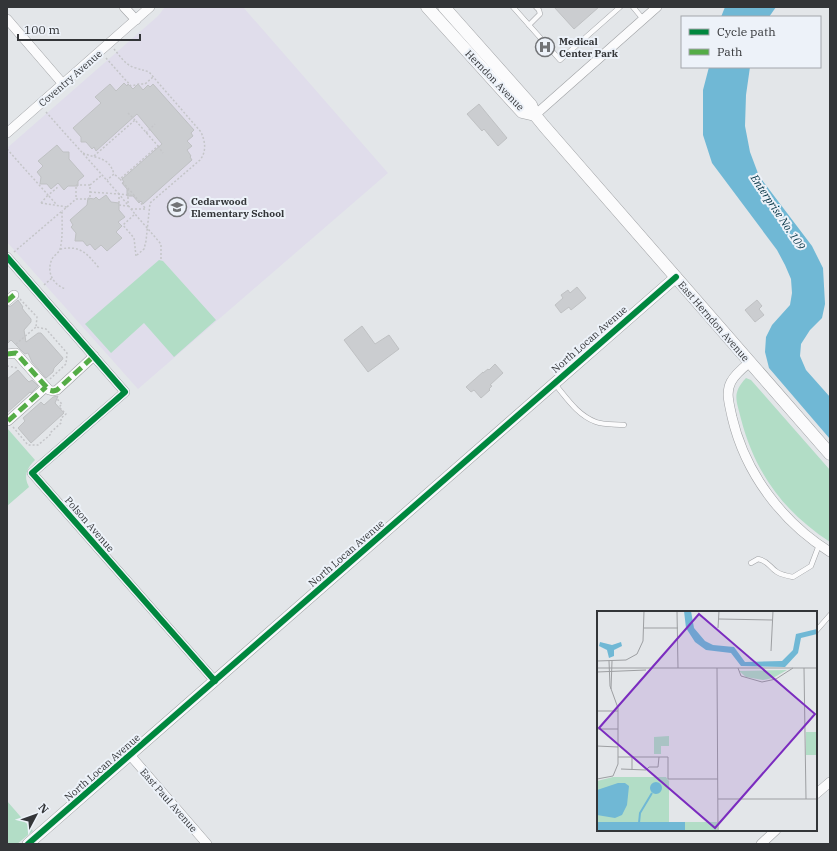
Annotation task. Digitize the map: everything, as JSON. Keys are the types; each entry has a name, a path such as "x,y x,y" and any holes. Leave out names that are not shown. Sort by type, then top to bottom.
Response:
{"main road":[{"name":"Herndon Avenue","path":"426,7 522,112 535,115"},
{"name":"Herndon Avenue","path":"444,7 531,105 535,115"},
{"name":"East Herndon Avenue","path":"535,115 830,454"}],"street":[{"path":"124,7 136,20"},
{"name":"Coventry Avenue","path":"7,133 150,7"},
{"path":"535,115 657,7"},
{"path":"7,19 63,84"},
{"path":"10,351 16,353 47,384 49,390 53,391 57,390 94,356 11,254"},
{"name":"North Locan Avenue","path":"33,843 130,755 676,277"},
{"name":"Polson Avenue","path":"94,356 125,392 32,473 215,681"},
{"path":"750,362 731,381 728,397 734,426 745,456 761,486 782,512 819,545 830,552"},
{"path":"8,421 47,384"},
{"name":"East Paul Avenue","path":"130,755 207,844"},
{"path":"817,793 830,782"},
{"path":"760,844 775,831"}],"lane":[{"path":"513,7 560,60 620,7"},
{"path":"529,25 540,14 536,7"},
{"path":"633,7 643,19"},
{"path":"554,383 576,409 594,421 624,425"},
{"path":"751,563 758,559 766,561 776,571 785,576 793,577 811,566 819,545"},
{"path":"817,631 830,615"}],"path":[{"path":"109,44 124,61 137,69 143,69 153,76 201,132 204,139 204,155 200,160 150,203 147,209 146,242 144,249 137,256 134,238 123,225 135,214"},
{"path":"106,58 131,86 145,84 153,76"},
{"path":"46,112 107,180 161,244 161,260"},
{"path":"128,113 163,152"},
{"path":"94,156 134,120"},
{"path":"146,133 155,124"},
{"path":"120,179 158,146"},
{"path":"7,149 56,204"},
{"path":"81,152 103,159 109,164 114,174 147,209"},
{"path":"107,180 114,174"},
{"path":"76,199 76,185 90,185 102,175"},
{"path":"55,185 57,188 41,203 56,204 67,207"},
{"path":"11,254 76,199 90,199 90,185"},
{"path":"128,189 128,206"},
{"path":"90,192 135,196"},
{"path":"119,194 118,205 128,206"},
{"path":"131,209 147,209"},
{"path":"62,211 60,249 50,264 50,270 52,278 60,287 66,289"},
{"path":"60,249 74,247 87,254 100,269"},
{"path":"44,285 52,278"},
{"path":"10,351 36,327 37,317 13,298"},
{"path":"36,327 46,329 67,353 66,364 47,384"},
{"path":"8,421 28,445 38,445 61,423 61,418 66,414 59,407 62,404 54,398"}],"shaded area":[{"name":"Cedarwood Elementary School","path":"165,7 243,7 388,173 138,389 7,242 7,148 158,16"}],"green space":[{"path":"159,260 163,261 216,320 174,357 144,323 111,353 85,324"},
{"path":"746,378 751,380 830,470 830,542 799,518 785,504 763,474 754,457 747,439 736,398 738,389"},
{"path":"7,428 35,460 30,466 26,476 29,487 7,506"},
{"path":"7,801 33,831 17,844 7,844"}],"water":[{"path":"725,7 776,7 770,16 721,16"},
{"name":"Enterprise No. 109","path":"709,68 750,68 746,95 745,126 750,152 759,176 812,246 823,268 825,304 822,318 810,330 801,344 800,356 806,370 830,397 830,439 769,368 765,352 766,337 772,325 790,305 792,293 791,279 777,250 712,163 703,135 703,90"}],"building":[{"path":"554,7 599,7 574,29"},
{"path":"124,83 127,86 128,84 133,89 138,84 143,90 148,85 150,87 153,84 194,130 191,133 193,136 187,141 192,146 187,150 192,160 143,204 141,201 139,203 133,196 127,196 127,189 122,183 124,182 122,179 162,144 137,114 96,151 94,147 92,149 86,142 81,142 81,137 73,128 101,103 95,97 110,84 116,91"},
{"path":"479,104 507,138 498,146 484,129 482,131 467,114"},
{"path":"57,145 63,152 69,152 69,159 84,176 78,181 78,186 68,186 64,190 58,183 51,189 47,184 40,184 41,177 37,172 43,166 38,161"},
{"path":"106,195 111,202 119,203 119,210 125,217 118,222 122,226 116,232 122,238 107,251 101,245 95,250 90,244 87,246 83,241 75,241 76,233 71,227 73,225 70,220 87,205 88,198 94,199 96,197 99,200"},
{"path":"577,287 586,298 571,310 569,307 561,313 555,305 563,298 561,295 568,290 570,293"},
{"path":"18,300 23,307 22,308 31,319 31,322 24,330 26,342 38,333 41,333 63,358 54,368 53,372 46,378 32,362 28,353 25,354 11,340 7,344 7,307 11,306"},
{"path":"757,300 762,306 759,309 764,315 755,322 745,310"},
{"path":"362,326 375,344 389,335 399,349 368,372 344,340"},
{"path":"495,364 503,373 490,385 492,386 489,389 490,390 481,398 474,390 471,392 466,387 483,372 488,369 489,370"},
{"path":"18,370 29,382 32,380 38,386 7,413 7,379"},
{"path":"58,396 55,403 64,413 31,443 18,428 25,421 23,418 41,402 44,405 53,397"}],"marked path":[{"path":"7,301 14,295"},
{"path":"7,354 16,353 49,390 53,391 57,390 94,356"},
{"path":"8,421 46,387"}],"cycle path":[{"path":"7,257 125,392 32,473 215,681"},
{"path":"28,844 676,277"}],"place":[{"name":"Medical Center Park","path":"545,47"},
{"name":"Cedarwood Elementary School","path":"177,207"}]}
